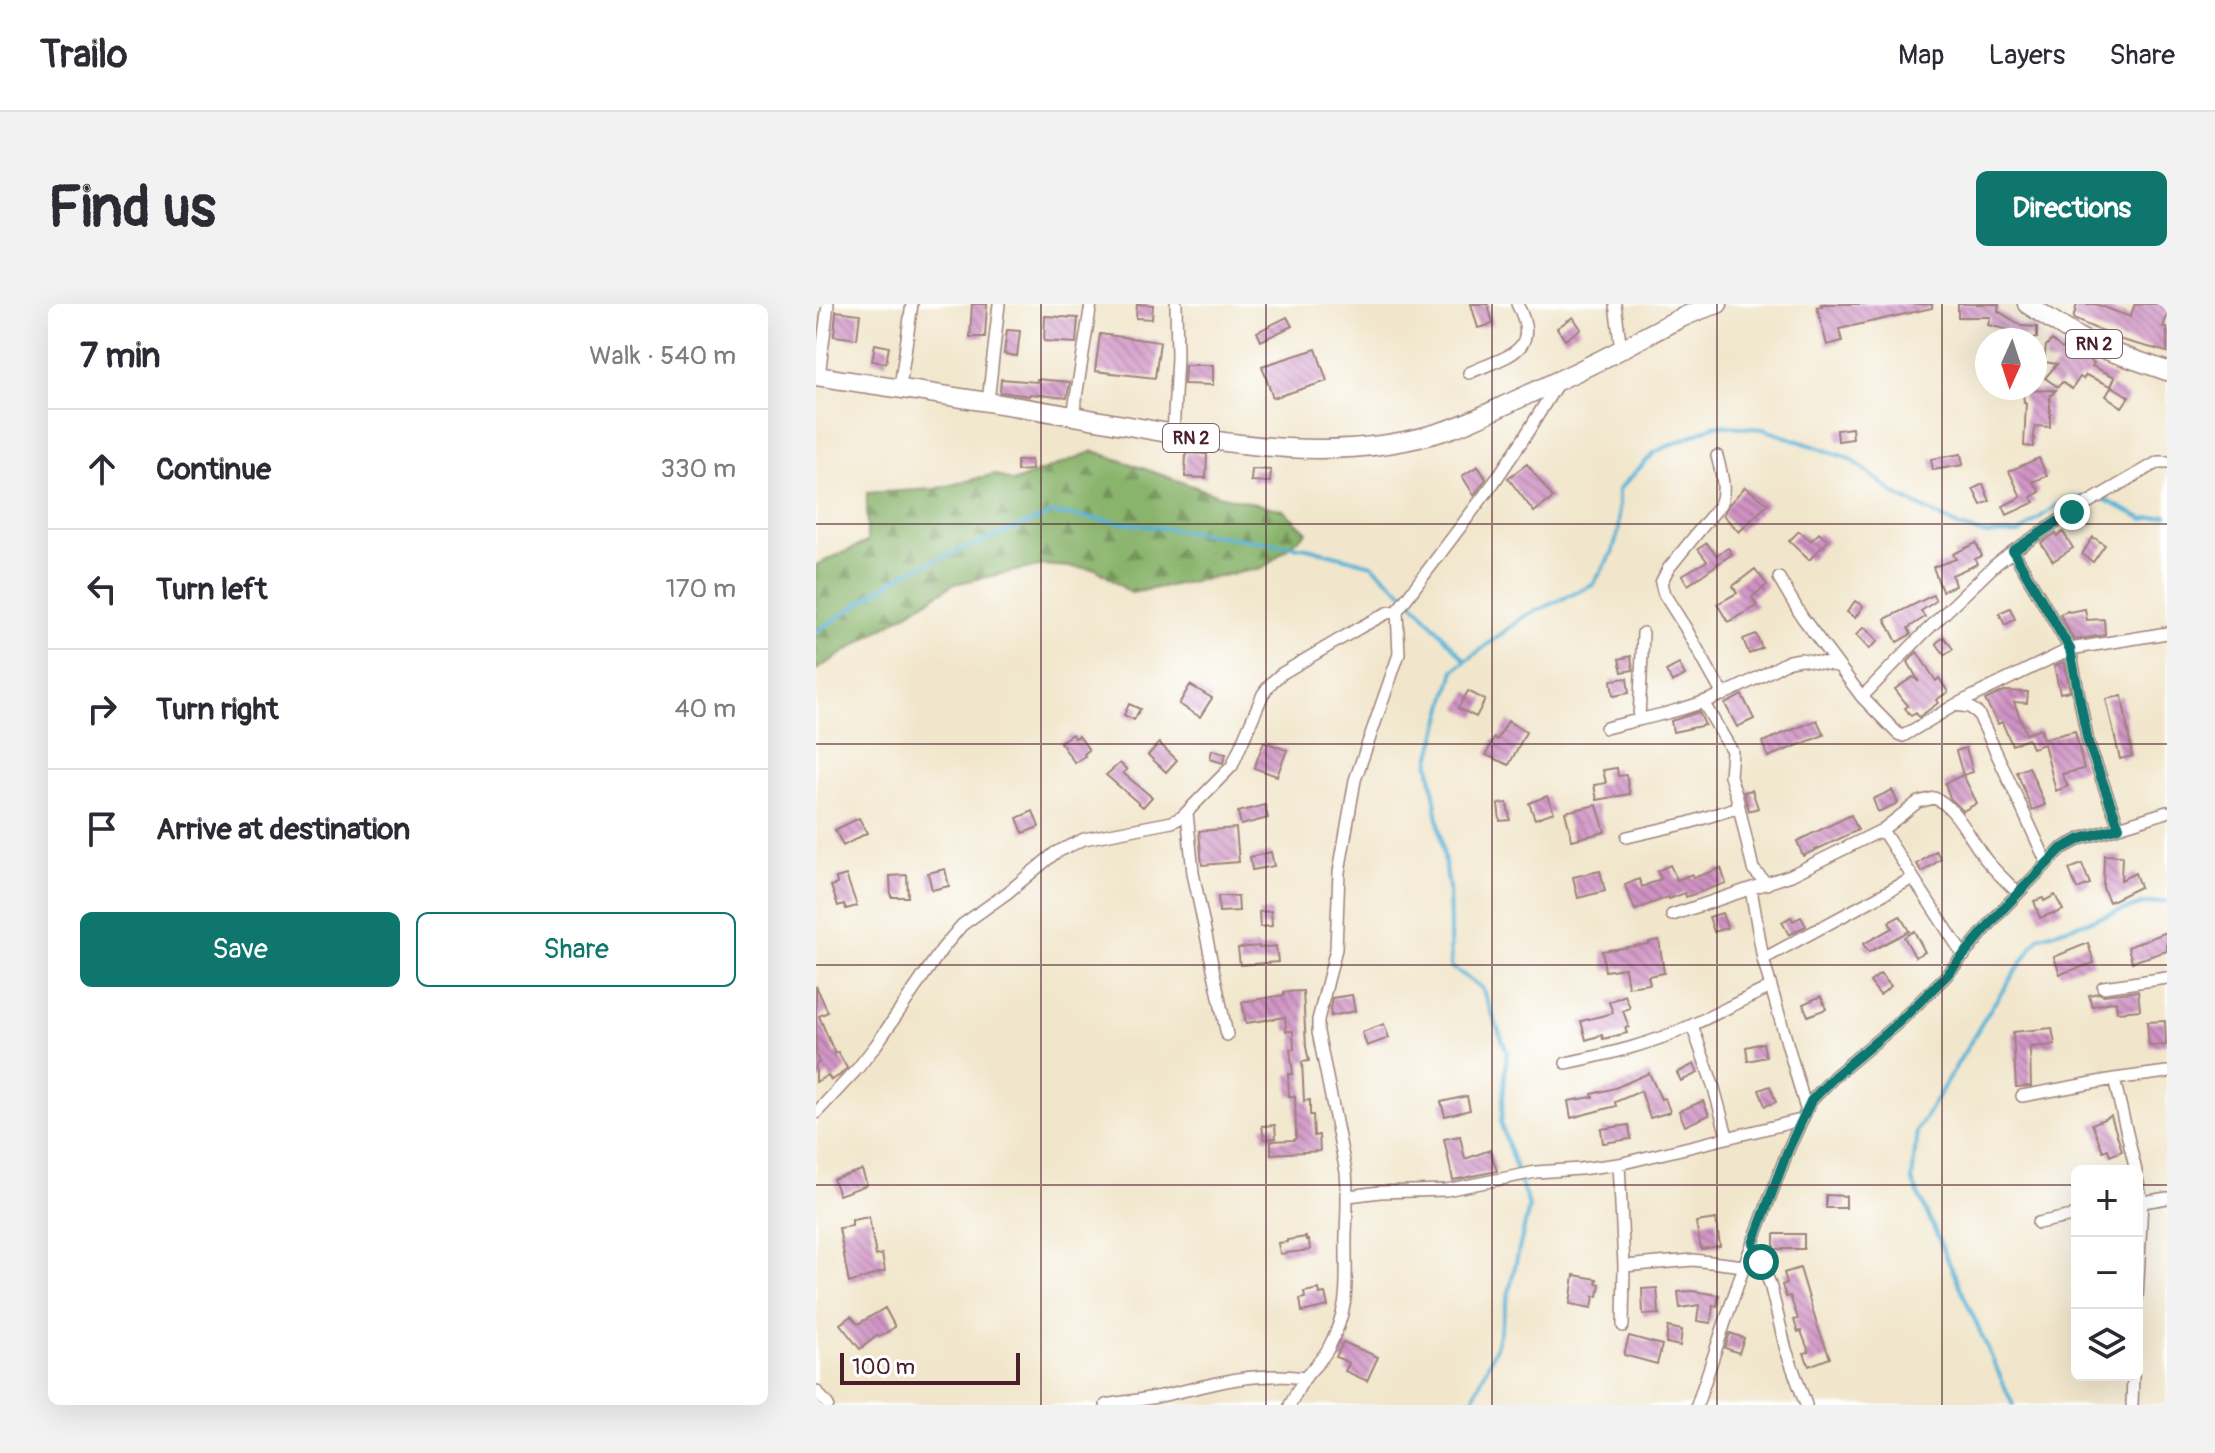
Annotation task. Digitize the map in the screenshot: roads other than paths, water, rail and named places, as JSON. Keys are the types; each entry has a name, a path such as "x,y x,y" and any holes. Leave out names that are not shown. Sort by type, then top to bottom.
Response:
{"highway":[{"name":"RN 2","path":"818,376 900,387 1245,446 1322,449 1380,444 1450,429 1559,380 1663,326 1718,304"},
{"name":"RN 2","path":"2027,304 2091,343 2167,371"}],"street":[{"path":"818,376 828,304"},
{"path":"900,387 912,304"},
{"path":"988,402 999,304"},
{"path":"1073,416 1091,304"},
{"path":"1173,435 1176,304"},
{"path":"1469,373 1522,346 1527,332 1517,304"},
{"path":"1615,304 1621,349"},
{"path":"1290,1405 1305,1378 1320,1363 1327,1350 1347,1298 1349,1196 1318,1027 1336,949 1339,872 1347,817 1359,767 1399,654 1397,611 1495,481 1559,380"},
{"path":"1717,456 1723,484 1720,505 1668,569 1661,583 1664,594 1723,695"},
{"path":"1862,697 1964,593 2013,551 2158,462 2167,462"},
{"path":"2013,551 2070,649 2088,742 2119,827"},
{"path":"1779,578 1837,666 1862,697 1903,736 1955,705 2070,649 2167,633"},
{"path":"816,1113 867,1057 962,925 1055,853 1084,839 1172,822 1187,813 1232,766 1258,703 1272,682 1359,628 1397,611"},
{"path":"1639,719 1643,633"},
{"path":"1606,728 1661,715 1723,695 1789,661 1801,659 1837,666"},
{"path":"1703,702 1732,751 1730,776 1753,869 1767,884"},
{"path":"1955,705 1969,707 1978,713 2047,863"},
{"path":"1672,915 1791,875 1882,830 1918,802 1929,798 1940,800 1953,812 1988,862 2018,893"},
{"path":"1627,837 1739,807"},
{"path":"1697,1405 1744,1266 1803,1114 1811,1101 1835,1076 1918,1004 2018,893 2070,843 2167,812"},
{"path":"1187,813 1193,873 1227,1035"},
{"path":"1882,830 1964,956"},
{"path":"1763,959 1913,878"},
{"path":"1751,889 1763,959 1803,1114"},
{"path":"2103,987 2167,978"},
{"path":"1566,1063 1631,1048 1692,1025 1771,987"},
{"path":"1692,1025 1727,1136"},
{"path":"2022,1096 2167,1072"},
{"path":"2114,1079 2135,1165"},
{"path":"1349,1196 1446,1190 1536,1172 1619,1164 1803,1114"},
{"path":"1619,1164 1624,1266 1623,1326"},
{"path":"2143,1202 2167,1198"},
{"path":"2038,1223 2071,1216"},
{"path":"1753,1243 1770,1284 1786,1350 1806,1405"},
{"path":"1624,1266 1693,1260 1744,1266"},
{"path":"1106,1405 1249,1376 1279,1374 1305,1378"},
{"path":"2132,1405 2133,1381"},
{"path":"816,1391 828,1405"}],"waterway":[{"path":"1470,1405 1496,1347 1529,1207 1501,1124 1507,1052 1482,988 1451,967 1449,888 1429,763 1454,670 1525,616 1593,585 1612,553 1619,530 1619,489 1655,452 1716,425 1763,429 1851,459 1895,494 1960,527 1984,534 2019,533 2062,501 2088,497"},
{"path":"2101,498 2144,519 2167,515"},
{"path":"816,632 905,573 1053,513 1307,548 1372,565 1407,596 1466,661"},
{"path":"2013,1405 1912,1180 1917,1131 1991,1008 2039,937 2143,904 2167,901"}]}
